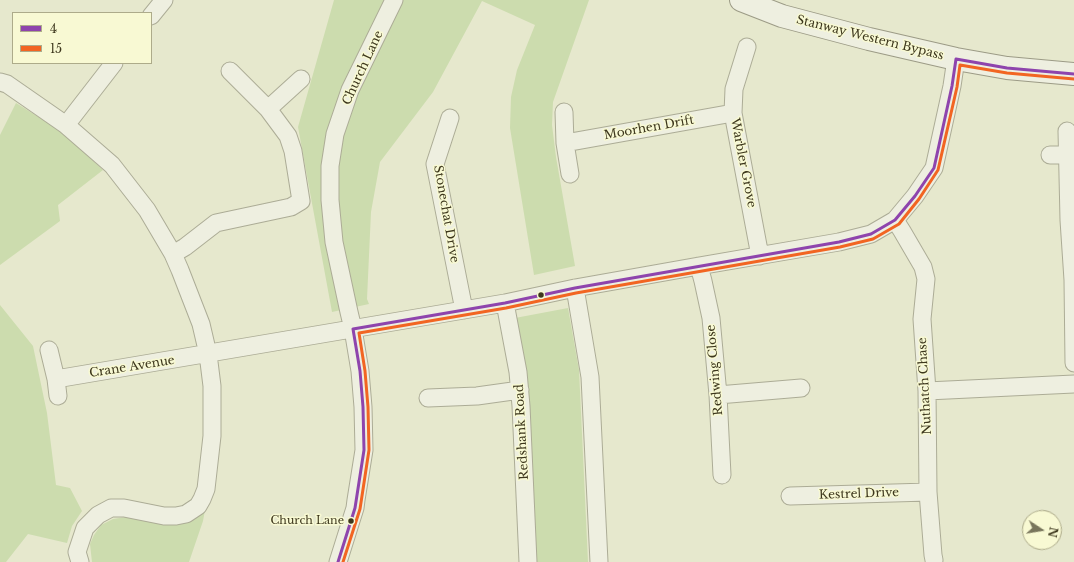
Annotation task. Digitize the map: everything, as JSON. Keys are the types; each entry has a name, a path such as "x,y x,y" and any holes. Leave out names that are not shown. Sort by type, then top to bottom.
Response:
{"street":[{"path":"152,15 164,0"},
{"name":"Church Lane","path":"338,562 355,508 364,450 361,385 353,329 334,242 330,200 330,166 335,134 350,90 394,0"},
{"name":"Stanway Western Bypass","path":"741,0 790,18 869,39 956,59 1007,68 1074,74"},
{"name":"Warbler Grove","path":"746,47 734,89 733,113 760,256"},
{"name":"Crane Avenue","path":"49,350 57,388 208,354 505,303 575,288 839,242 871,234 895,220 915,196 934,168 952,86 956,59"},
{"path":"66,125 113,64"},
{"path":"173,254 185,247 216,223 291,207 301,201 293,151 288,136 268,109 230,71"},
{"path":"268,109 301,79"},
{"path":"0,82 7,84 66,125 112,165 147,210 173,254 180,270 201,324 208,354 212,386 212,436 206,490 198,506 186,514 176,516 164,516 124,508 112,508 105,511 98,515 85,528 77,552 80,562"},
{"path":"564,112 565,143 570,174"},
{"name":"Moorhen Drift","path":"565,143 733,113"},
{"name":"Stonechat Drive","path":"450,118 435,164 464,310"},
{"path":"1067,131 1073,280 1074,363"},
{"path":"1050,156 1068,155"},
{"name":"Nuthatch Chase","path":"895,220 923,267 926,279 922,319 926,391 928,492 932,556 934,560"},
{"name":"Redwing Close","path":"699,266 704,281 711,318 718,395 722,475"},
{"path":"575,288 590,377 599,562"},
{"name":"Redshank Road","path":"505,303 520,390 528,562"},
{"path":"926,391 1074,384"},
{"path":"718,395 801,388"},
{"path":"428,398 477,396 520,390"},
{"name":"Kestrel Drive","path":"790,496 928,492"}],"green space":[{"path":"334,0 589,0 553,102 552,125 556,157 575,266 534,275 510,128 511,97 517,70 535,25 482,1 433,92 380,162 371,212 367,299 369,304 332,312 298,127"},
{"path":"16,103 61,131 103,170 58,205 60,221 0,265 0,135"},
{"path":"0,305 33,346 47,413 56,485 70,488 82,511 72,526 67,543 28,534 6,562 0,562"},
{"path":"568,308 579,370 588,562 532,562 515,318"},
{"path":"205,510 203,521 189,562 92,562 90,544 94,535 101,525 113,519 126,517 180,524 193,519"}],"transit line":[{"name":"4","path":"956,59 1007,68 1074,74"},
{"name":"4","path":"353,329 505,303 575,288 839,242 871,234 895,220 915,196 934,168 952,86 956,59"},
{"name":"15","path":"343,562 360,509 369,450 365,371 359,333 506,308 576,293 840,247 873,239 899,224 919,199 938,170 957,87 960,65 1007,73 1074,79"},
{"name":"4","path":"338,562 355,508 364,450 360,371 353,329"}],"place":[{"name":"Church Lane","path":"351,521"}]}
